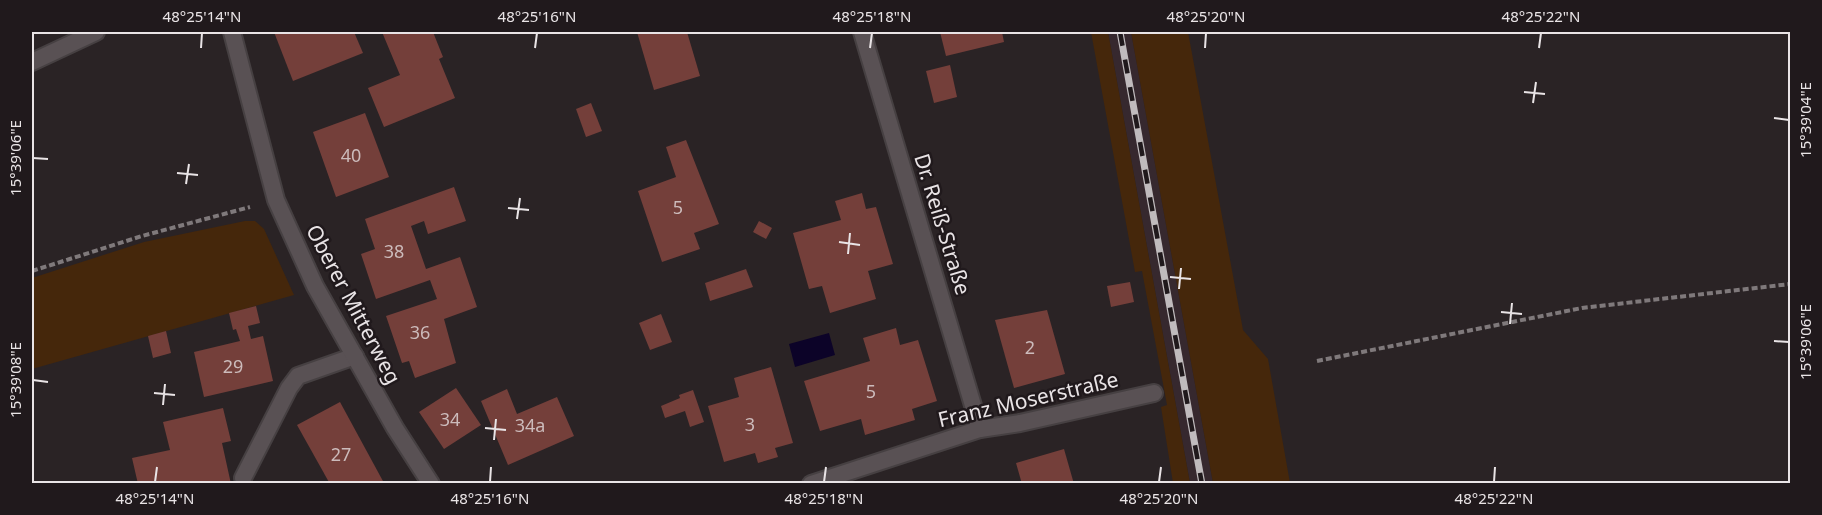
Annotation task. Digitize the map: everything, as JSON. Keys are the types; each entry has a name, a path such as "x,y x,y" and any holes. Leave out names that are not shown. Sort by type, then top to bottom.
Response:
{"street":[{"path":"32,62 96,32"},
{"name":"Oberer Mitterweg","path":"232,32 276,200 315,286 395,428 430,483"},
{"name":"Dr. Reiß-Straße","path":"862,32 980,429"},
{"path":"243,478 289,388 298,376 355,356"},
{"name":"Franz Moserstraße","path":"811,483 980,429 1020,423 1154,393"}],"path":[{"path":"32,272 142,236 276,200"},
{"path":"1317,362 1582,308 1791,284"}],"shaded area":[{"path":"1091,32 1108,32 1190,483 1173,483 1161,407 1167,405 1142,271 1135,272"},
{"path":"1108,32 1131,32 1213,483 1190,483"},
{"path":"1131,32 1188,32 1243,330 1268,359 1290,483 1213,483"},
{"path":"245,221 255,221 264,229 294,295 32,369 32,278 144,242"},
{"path":"829,333 835,355 795,367 789,344"}],"building":[{"path":"274,32 354,32 363,53 293,81"},
{"path":"382,32 433,32 443,57 439,59 455,98 384,127 368,88 400,75"},
{"path":"637,32 687,32 700,76 654,90"},
{"path":"940,32 1002,32 1004,42 946,56"},
{"path":"950,65 957,97 934,103 926,71"},
{"path":"591,103 602,131 586,137 576,109"},
{"path":"365,113 389,177 336,197 313,132"},
{"path":"686,140 719,224 694,233 700,249 662,262 638,191 676,177 666,147"},
{"path":"454,187 466,221 428,234 424,221 411,226 426,269 460,257 477,307 444,319 456,363 415,378 409,361 402,363 386,316 437,299 430,280 376,299 361,254 375,249 365,219"},
{"path":"862,193 866,209 876,207 893,264 868,271 876,299 830,313 822,286 809,289 793,233 841,220 835,201"},
{"path":"759,221 772,228 766,239 753,232"},
{"path":"746,269 753,287 710,301 705,283"},
{"path":"1130,282 1134,302 1111,307 1107,286"},
{"path":"256,306 260,323 248,326 251,339 263,336 273,381 204,397 194,352 240,341 236,329 233,330 229,313"},
{"path":"1047,310 1065,374 1014,388 995,320"},
{"path":"661,314 672,342 650,350 639,323"},
{"path":"896,328 900,345 918,340 937,401 912,409 915,420 865,435 861,419 820,431 804,381 870,361 863,338"},
{"path":"166,331 171,353 153,358 148,336"},
{"path":"771,367 793,443 775,448 778,457 758,463 755,453 724,462 708,406 739,397 734,378"},
{"path":"456,388 481,425 444,449 419,412"},
{"path":"507,389 517,414 557,397 574,436 508,465 481,401"},
{"path":"693,390 704,422 690,427 685,411 665,418 661,406"},
{"path":"340,402 383,484 330,484 297,425"},
{"path":"223,408 231,441 222,443 231,484 138,484 132,458 170,450 163,422"},
{"path":"1064,449 1074,484 1022,484 1016,463"}],"railway":[{"path":"1120,32 1202,484"}]}
